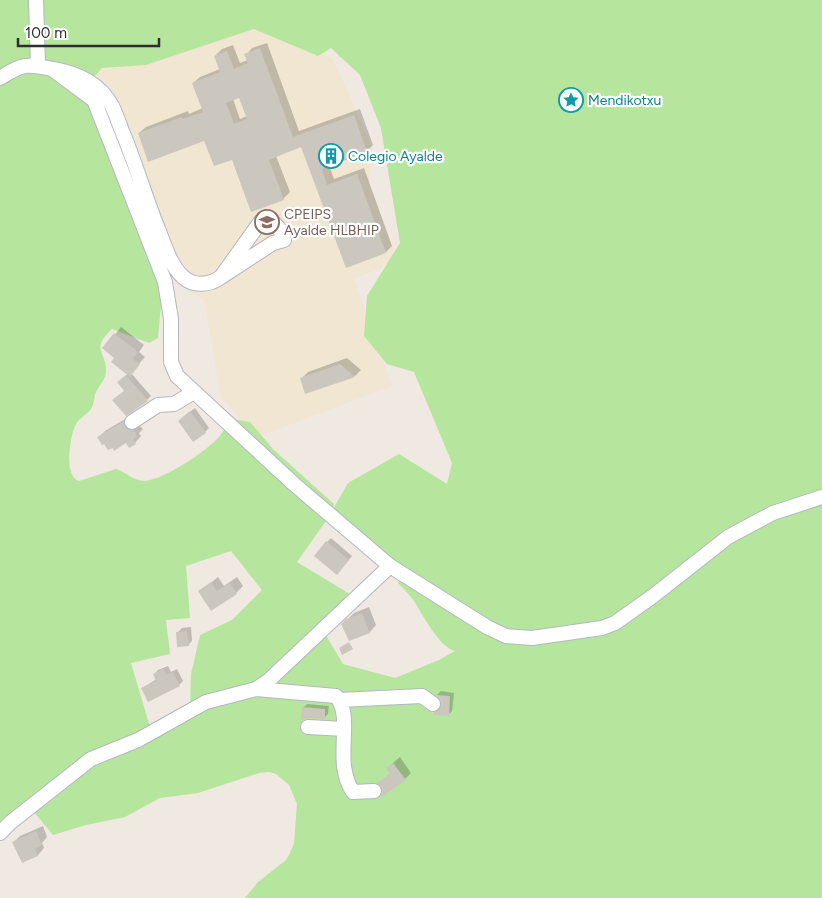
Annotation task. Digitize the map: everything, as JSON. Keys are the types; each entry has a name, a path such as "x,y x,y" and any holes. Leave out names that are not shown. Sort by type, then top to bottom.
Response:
{"street":[{"path":"36,0 38,66"},
{"path":"0,78 28,64 69,72 99,89 112,105 168,254 176,270 185,279 198,284 213,283 222,277 272,243 284,240 281,230 276,224 268,218 261,221 222,277"},
{"path":"52,69 94,100 165,282 170,319 171,362 177,376 295,485 390,566 487,627 506,636 532,638 602,628 615,623 653,596 728,537 773,513 822,497"},
{"path":"132,422 158,405 174,404 194,392"},
{"path":"0,833 18,816 91,759 138,740 206,702 256,689 268,681 390,566"},
{"path":"256,689 336,696 342,703 344,711 343,746 347,783 353,792 374,792"},
{"path":"339,700 422,696 433,704"},
{"path":"308,727 344,729"}],"shaded area":[{"name":"CPEIPS Ayalde HLBHIP","path":"255,26 333,59 373,149 369,183 398,261 354,279 392,386 257,437 221,397 204,300 174,280 120,144 105,113 84,86 95,69 110,68"}],"green space":[{"path":"0,0 822,0 822,898 245,898 258,882 286,860 294,843 297,804 289,785 276,774 269,772 259,773 198,793 160,798 125,817 86,825 53,835 34,812 0,824","holes":["254,29 318,56 331,48 360,75 381,128 400,243 367,296 364,336 387,364 414,372 452,463 447,484 399,454 348,483 333,509 334,504 274,450 250,422 225,418 224,430 211,445 188,462 153,479 140,481 116,469 79,481 74,478 71,472 69,455 74,429 76,424 91,409 96,392 106,374 100,346 102,341 112,329 149,343 158,338 165,261 114,132 91,80 102,68 146,65","333,511 404,576 398,583 414,601 437,637 455,651 439,660 395,678 343,664 324,632 353,596 297,562","231,551 262,590 232,620 200,635 191,674 190,711 150,727 131,663 170,654 166,620 190,618 186,566"]}],"building":[{"name":"Colegio Ayalde","path":"260,48 293,137 354,115 367,152 322,169 327,185 357,174 386,253 346,268 301,147 269,160 284,200 251,212 232,160 214,166 204,141 148,162 138,133 182,117 183,119 203,112 192,83 220,72 214,56 227,51 234,69 248,63 244,54","holes":["239,98 247,119 234,124 226,103"]},
{"path":"114,333 138,352 133,359 140,364 130,377 111,362 114,358 102,348"},
{"path":"340,364 355,377 305,394 300,378"},
{"path":"126,375 148,401 126,416 112,400 124,391 117,382"},
{"path":"190,411 206,433 193,442 178,421"},
{"path":"124,421 125,427 129,430 134,430 137,437 133,439 136,444 129,448 126,443 114,451 113,448 108,450 97,437"},
{"path":"326,541 349,560 337,575 314,556"},
{"path":"211,582 217,591 230,583 237,594 211,611 198,591"},
{"path":"362,613 370,633 349,641 341,624 346,619"},
{"path":"187,631 189,646 177,647 176,632"},
{"path":"349,642 353,649 342,655 339,648"},
{"path":"163,669 167,675 173,672 180,686 148,702 141,688 156,681 153,674"},
{"path":"436,695 450,696 449,716 434,715 434,712 440,709 442,704"},
{"path":"302,707 325,709 325,719 308,718 301,720"},
{"path":"393,763 406,780 382,797 382,787 377,783 390,774 386,768"},
{"path":"36,831 42,845 35,848 38,856 22,863 12,842"}],"place":[{"name":"Mendikotxu","path":"571,100"},
{"name":"Colegio Ayalde","path":"331,156"},
{"name":"CPEIPS Ayalde HLBHIP","path":"267,222"}]}
